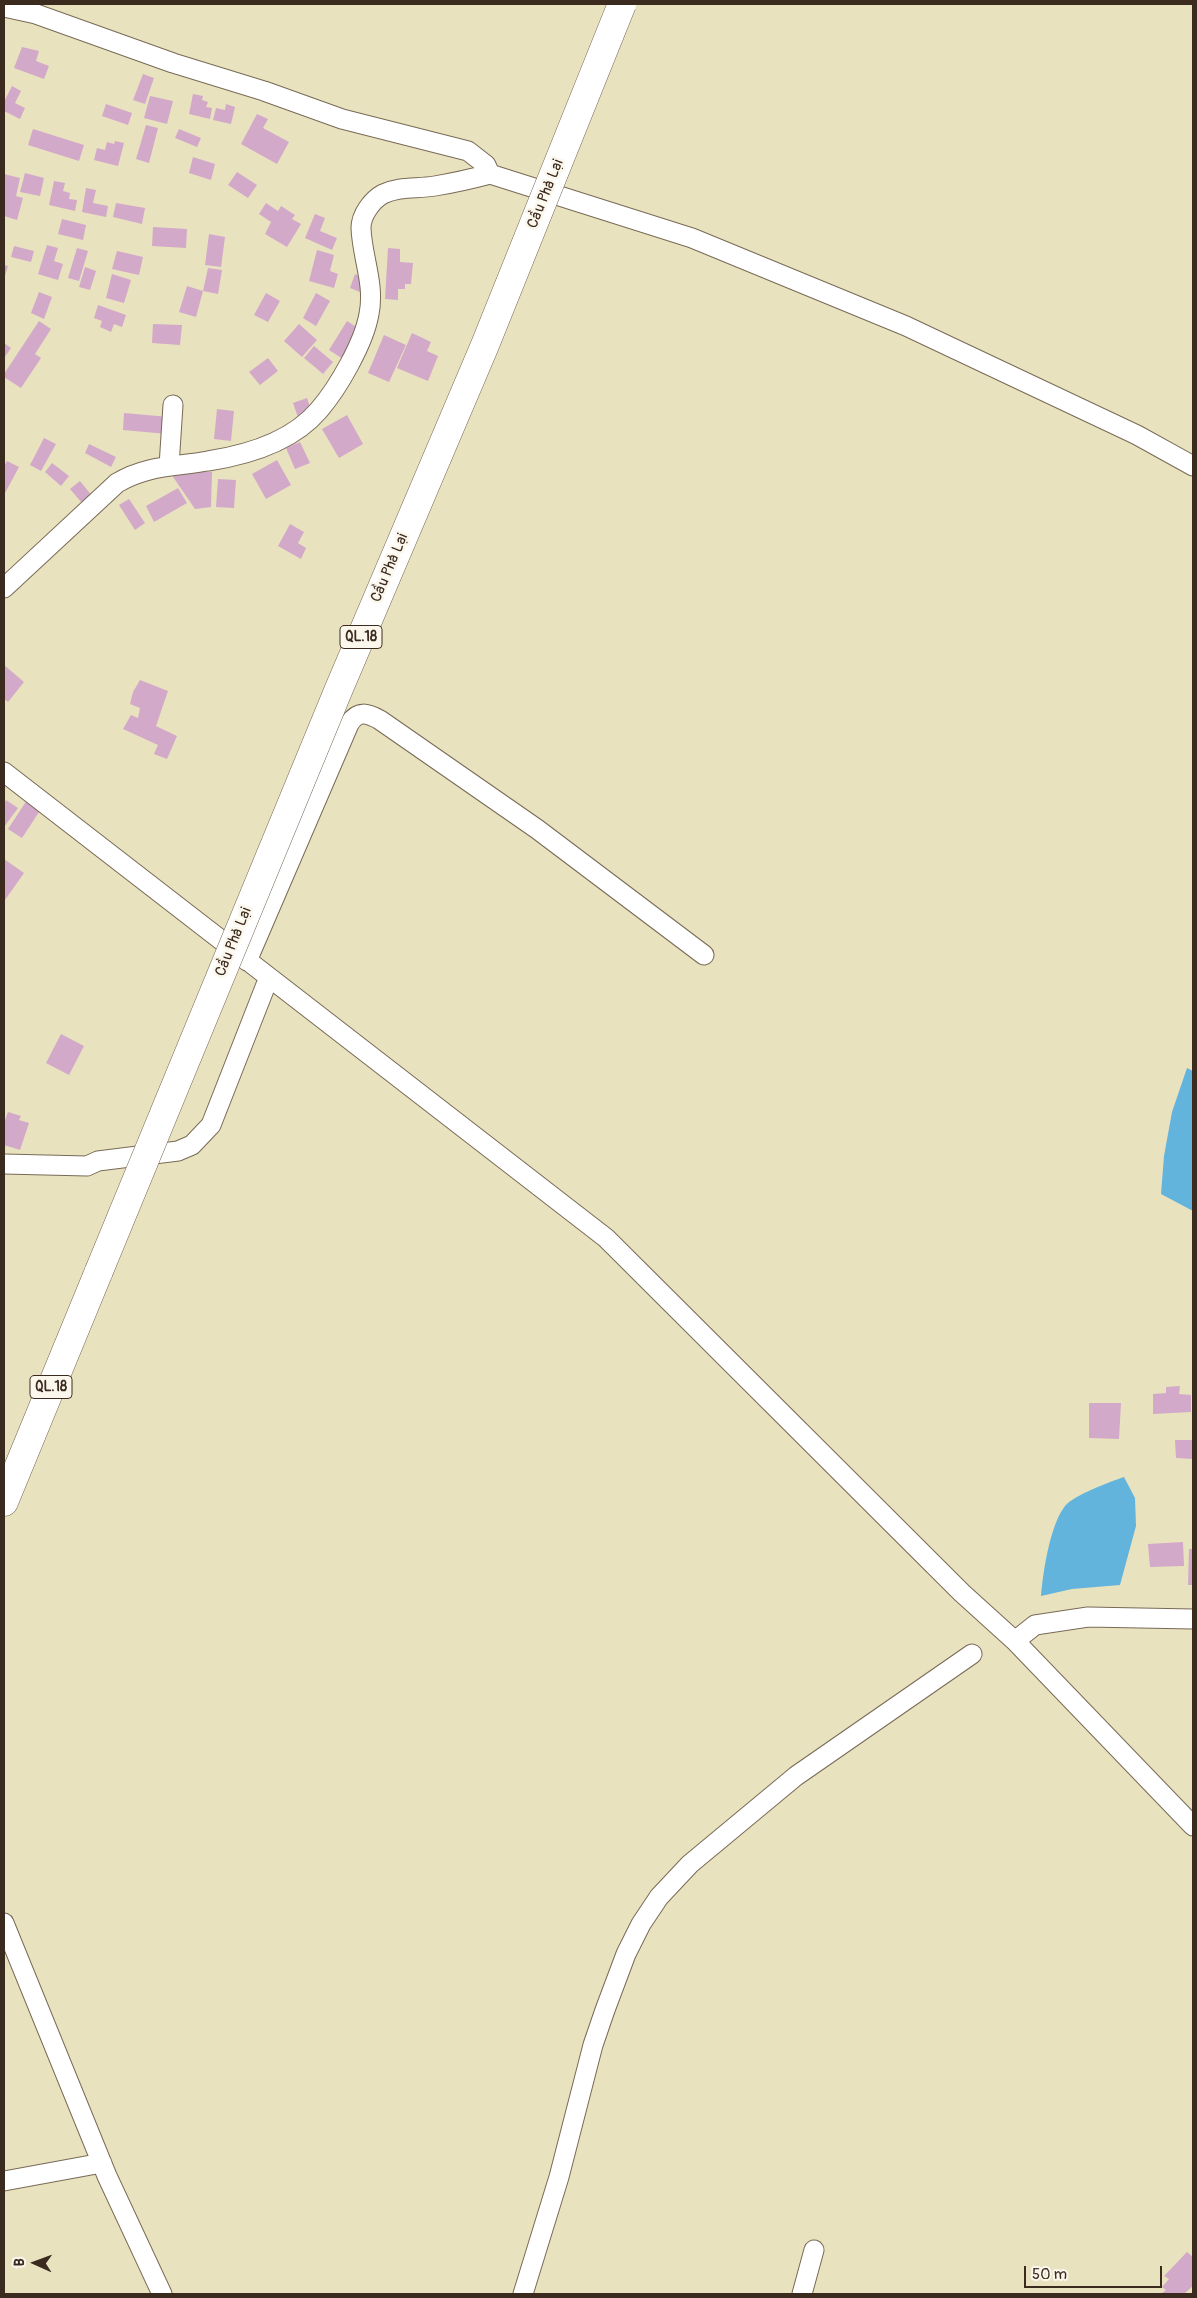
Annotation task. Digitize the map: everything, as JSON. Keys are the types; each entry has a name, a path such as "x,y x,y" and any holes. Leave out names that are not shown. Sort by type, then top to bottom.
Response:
{"highway":[{"name":"Cầu Phả Lại","path":"4,1502 334,700 485,346 622,4"}],"street":[{"path":"4,7 36,14 173,63 264,91 342,119 468,151 486,165 490,174"},
{"path":"4,588 117,483 148,469 209,461 263,448 290,435 318,411 361,344 370,314 370,281 361,227 364,215 371,205 382,195 403,187 432,186 490,174 692,238 906,326 1137,435 1193,466"},
{"path":"169,466 173,405"},
{"path":"248,961 348,724 361,713 369,714 380,720 466,778 704,955"},
{"path":"4,772 606,1238 962,1593 1015,1641 1193,1826"},
{"path":"4,1164 87,1166 98,1161 178,1151 192,1145 211,1124 269,977"},
{"path":"1015,1641 1035,1625 1088,1617 1193,1619"},
{"path":"523,2294 559,2177 593,2045 626,1954 641,1924 659,1897 690,1864 796,1776 972,1654"},
{"path":"4,1923 102,2163 162,2294"},
{"path":"4,2181 102,2163"},
{"path":"802,2294 814,2250"}],"water":[{"path":"1187,1068 1193,1071 1193,1211 1161,1194 1164,1156 1172,1112"},
{"path":"1124,1477 1135,1498 1136,1526 1120,1585 1072,1589 1041,1596 1051,1536 1065,1506 1084,1493"}],"building":[{"path":"22,47 39,51 36,61 49,66 44,79 14,68"},
{"path":"143,74 154,78 145,104 133,100"},
{"path":"12,86 21,91 15,103 25,108 20,119 4,111 4,102"},
{"path":"193,94 203,96 202,100 208,102 206,107 212,108 210,119 189,114"},
{"path":"150,96 173,101 167,124 144,118"},
{"path":"106,104 132,113 128,125 102,116"},
{"path":"226,104 235,107 231,124 213,120 216,108 225,110"},
{"path":"257,114 268,119 263,128 289,142 277,164 241,144"},
{"path":"146,125 158,128 149,163 136,159"},
{"path":"33,129 84,145 79,161 28,145"},
{"path":"179,129 201,138 197,147 175,138"},
{"path":"115,141 124,143 118,166 94,160 97,148 105,150 107,142 114,144"},
{"path":"193,157 215,164 211,180 189,173"},
{"path":"237,172 257,185 248,198 228,185"},
{"path":"25,173 44,178 40,196 20,192"},
{"path":"4,174 20,178 16,196 23,198 17,220 4,216"},
{"path":"54,181 65,183 63,191 70,193 69,199 77,200 75,211 49,205"},
{"path":"86,188 96,190 93,203 108,206 106,217 82,212"},
{"path":"116,203 145,208 142,224 113,217"},
{"path":"266,203 278,211 281,206 295,215 292,219 301,224 287,247 265,234 271,222 259,214"},
{"path":"315,214 325,218 320,231 337,238 332,250 305,238"},
{"path":"62,219 86,225 83,240 58,234"},
{"path":"153,227 187,229 186,248 152,246"},
{"path":"209,234 225,237 221,267 205,265"},
{"path":"47,245 58,248 54,261 63,264 58,280 38,274"},
{"path":"14,246 34,251 31,262 11,257"},
{"path":"77,248 88,251 79,281 68,278"},
{"path":"388,248 400,249 400,262 413,263 411,284 405,284 405,289 398,289 398,300 385,299"},
{"path":"317,250 334,255 330,271 338,274 334,288 309,281"},
{"path":"117,251 143,257 139,275 112,269"},
{"path":"4,265 8,266 4,279"},
{"path":"85,267 96,271 90,290 79,287"},
{"path":"208,268 222,270 218,294 203,291"},
{"path":"112,274 131,280 124,303 106,298"},
{"path":"355,274 370,281 365,294 350,288"},
{"path":"187,286 203,291 196,317 179,312"},
{"path":"39,292 52,297 44,319 31,313"},
{"path":"266,293 280,301 268,322 254,315"},
{"path":"316,293 330,301 316,326 303,318"},
{"path":"98,305 126,315 122,327 114,324 111,332 100,327 102,321 94,318"},
{"path":"39,321 51,329 35,354 41,358 21,388 4,377 4,374"},
{"path":"347,321 364,332 346,361 329,350"},
{"path":"153,324 182,325 180,345 152,343"},
{"path":"299,324 317,340 302,357 284,341"},
{"path":"412,333 431,342 427,351 438,356 428,381 397,368"},
{"path":"384,335 406,345 389,382 368,373"},
{"path":"4,343 11,348 4,358"},
{"path":"314,346 333,362 323,374 304,358"},
{"path":"268,358 278,371 260,385 249,372"},
{"path":"307,398 313,416 299,420 293,403"},
{"path":"217,409 234,411 231,441 214,439"},
{"path":"124,413 169,417 167,434 123,430"},
{"path":"347,415 363,444 339,458 322,429"},
{"path":"44,438 56,444 41,471 30,465"},
{"path":"300,442 310,463 295,469 286,448"},
{"path":"89,444 116,457 111,467 85,453"},
{"path":"277,460 291,485 266,499 252,474"},
{"path":"7,461 19,467 4,495 4,466"},
{"path":"52,463 69,476 61,486 45,472"},
{"path":"169,471 212,472 211,507 195,509"},
{"path":"218,479 236,480 234,508 216,507"},
{"path":"80,481 97,502 88,510 70,489"},
{"path":"178,488 187,503 154,522 146,506"},
{"path":"129,499 145,523 135,530 119,505"},
{"path":"290,524 304,532 298,543 306,548 301,559 278,546"},
{"path":"4,665 24,682 8,702 4,699"},
{"path":"140,680 168,691 156,726 177,736 167,759 154,754 158,745 123,729 131,715 138,718 140,708 130,704 133,692"},
{"path":"31,794 45,803 22,838 8,829"},
{"path":"6,800 18,808 4,827 4,805"},
{"path":"4,859 24,873 5,900 4,899"},
{"path":"61,1034 84,1046 69,1075 46,1063"},
{"path":"8,1112 21,1116 19,1120 29,1123 20,1150 4,1145 4,1123"},
{"path":"1180,1386 1179,1394 1191,1395 1191,1412 1153,1414 1153,1394 1166,1393 1166,1387"},
{"path":"1089,1403 1121,1403 1119,1439 1089,1438"},
{"path":"1175,1440 1193,1440 1193,1459 1176,1458"},
{"path":"1183,1542 1184,1566 1150,1567 1148,1544"},
{"path":"1189,1549 1193,1549 1193,1585 1188,1585"},
{"path":"1187,2252 1193,2257 1193,2286 1184,2294 1161,2294 1166,2290 1162,2287 1169,2279 1164,2276"}]}
